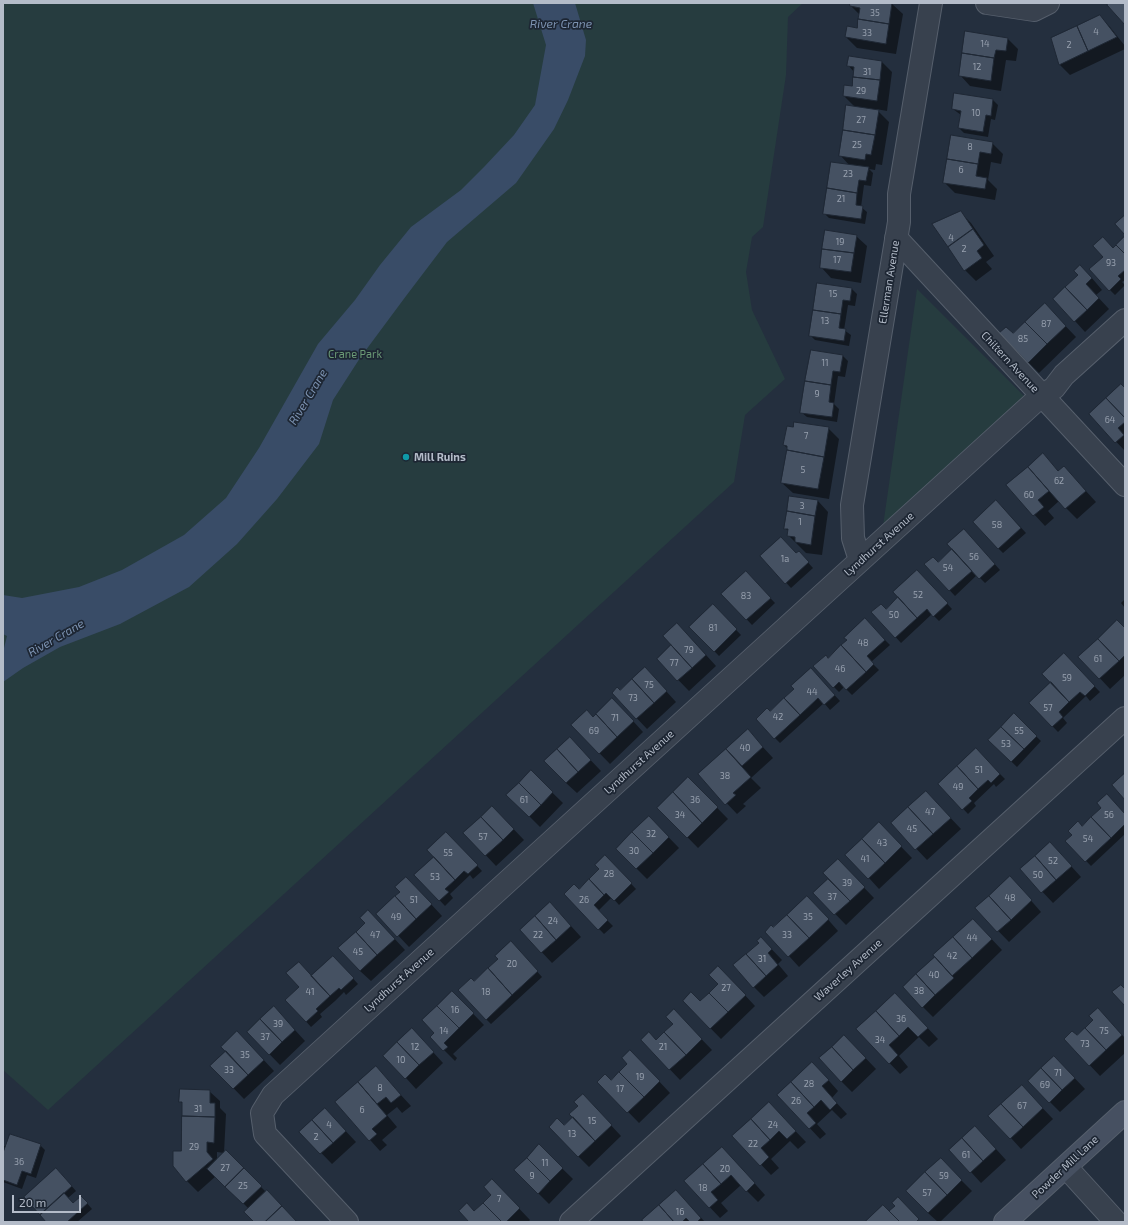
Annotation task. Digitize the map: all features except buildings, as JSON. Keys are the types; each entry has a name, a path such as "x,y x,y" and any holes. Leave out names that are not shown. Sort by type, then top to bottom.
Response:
{"street":[{"name":"Ellerman Avenue","path":"860,560 853,538 852,505 899,222 899,194 931,3"},
{"path":"987,3 1034,10 1048,3"},
{"name":"Chiltern Avenue","path":"896,238 1125,485"},
{"name":"Lyndhurst Avenue","path":"347,1222 265,1134 262,1113 273,1095 1041,396 1054,388 1064,375 1125,320"},
{"name":"Waverley Avenue","path":"572,1222 1125,718"},
{"name":"Powder Mill Lane","path":"1005,1222 1125,1112"},
{"path":"1066,1167 1116,1222"}],"green space":[{"name":"Crane Park","path":"3,3 803,3 788,17 786,75 763,227 752,237 746,272 752,310 785,379 745,415 734,482 48,1110 3,1070"},
{"path":"917,289 1030,402 882,533"}],"water":[{"name":"River Crane","path":"533,3 575,3 586,40 585,56 568,100 554,129 516,183 447,242 406,296 360,358 333,400 319,444 277,499 237,544 189,587 120,624 60,647 23,668 3,682 3,652 7,636 3,634 3,595 22,598 79,587 122,570 184,535 226,498 259,448 318,344 355,300 380,265 411,227 461,190 514,135 535,105 546,45"}],"place":[{"name":"Mill Ruins","path":"406,457"}]}
